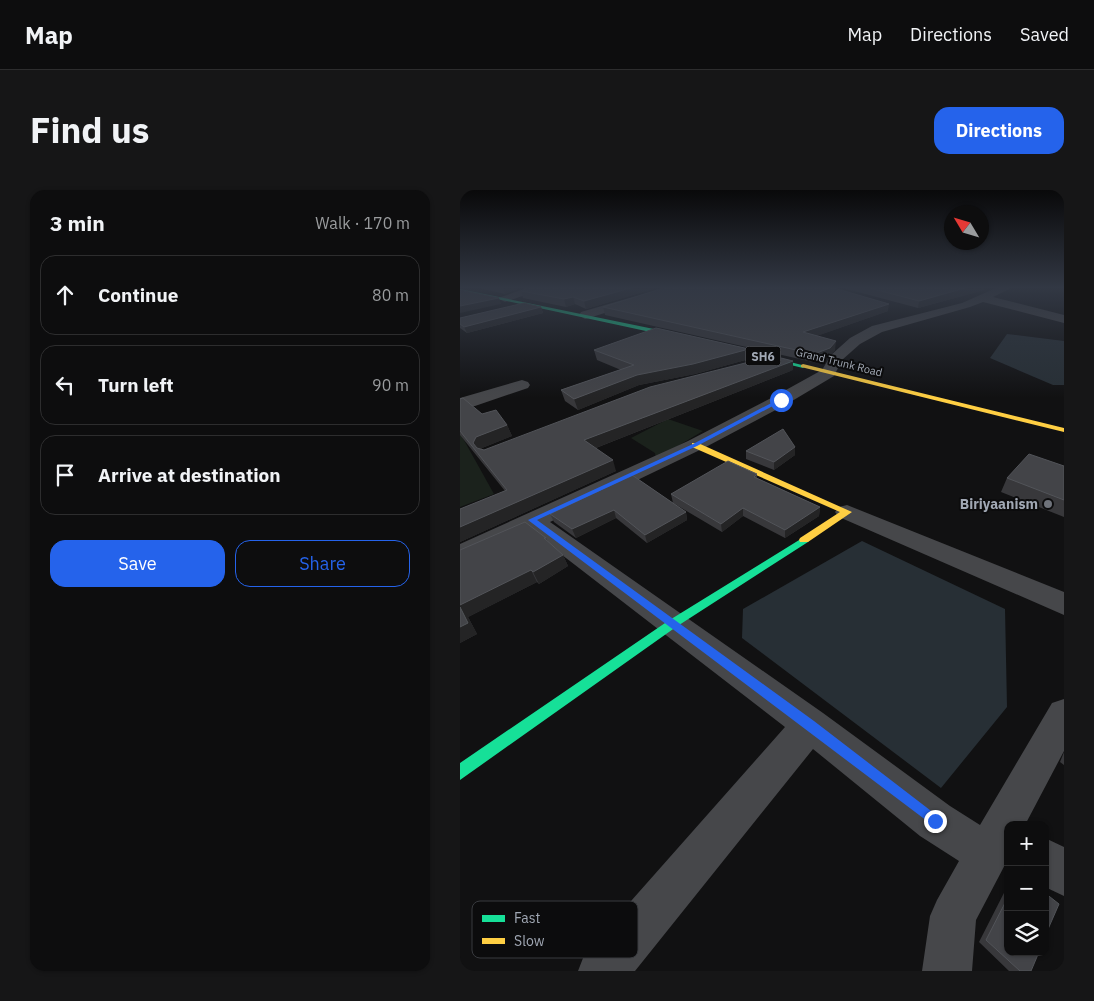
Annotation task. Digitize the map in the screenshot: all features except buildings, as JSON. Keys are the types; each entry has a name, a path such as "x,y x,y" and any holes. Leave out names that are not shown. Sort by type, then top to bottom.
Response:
{"main road":[{"name":"Grand Trunk Road","path":"625,324 1064,430"},
{"path":"695,445 847,512"},
{"path":"460,772 672,624 847,512"}],"street":[{"path":"460,554 695,445 781,400 828,373 836,358 855,341 888,324"},
{"path":"738,369 773,359"},
{"path":"460,403 522,386"},
{"path":"847,512 1064,604"},
{"path":"532,520 810,724 935,821 999,838"},
{"path":"947,971 953,916 999,838 1064,715"},
{"path":"638,929 810,724"},
{"path":"1049,863 1064,874"},
{"path":"603,971 614,958"}],"shaded area":[{"path":"1007,334 1064,341 1064,385 1053,385 990,358"},
{"path":"668,419 703,431 656,459 655,453 631,438"},
{"path":"460,433 494,494 460,507"},
{"path":"862,541 1005,609 1007,707 941,788 742,638 743,609"}],"traffic: fast":[{"path":"623,324 803,366"},
{"path":"460,772 672,624 804,540"}],"traffic: slow":[{"path":"803,366 1064,430"},
{"path":"695,445 847,512 804,540"}],"place":[{"name":"Biriyaanism","path":"1048,504"}],"route":[{"path":"781,400 695,445 532,520 810,724 935,821"}]}
